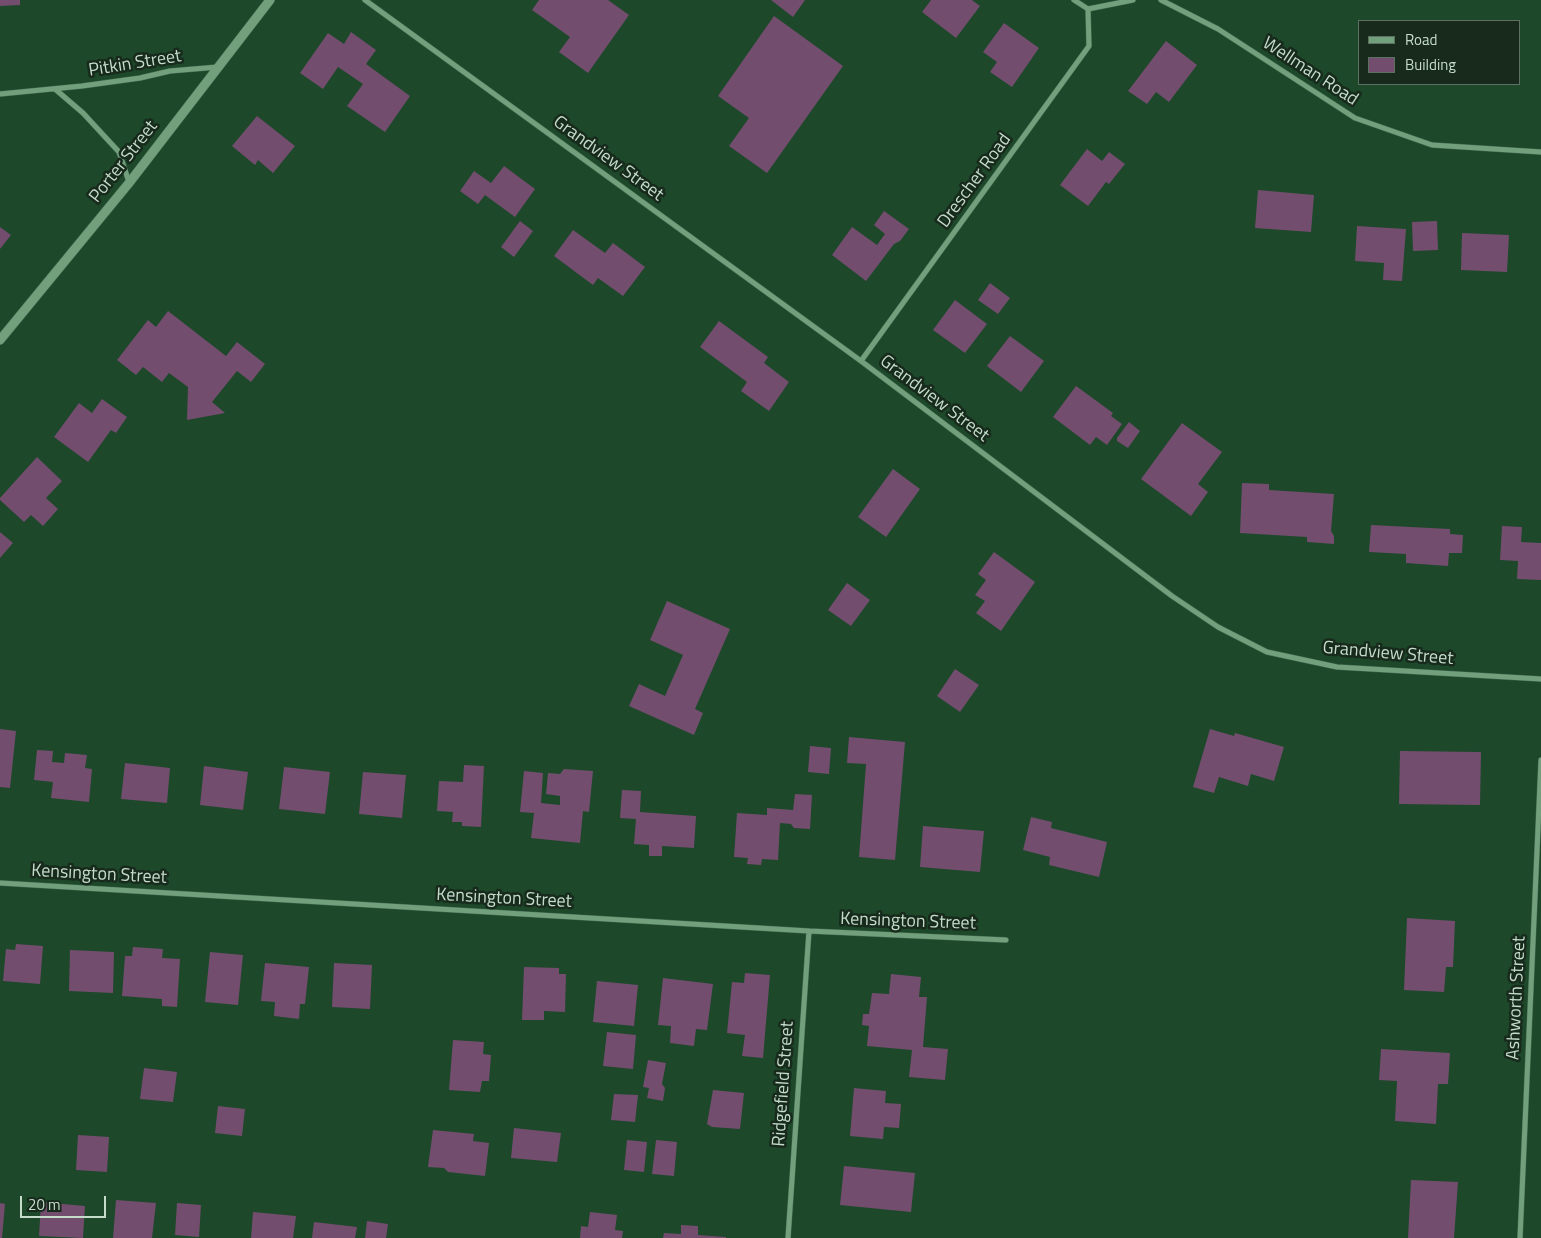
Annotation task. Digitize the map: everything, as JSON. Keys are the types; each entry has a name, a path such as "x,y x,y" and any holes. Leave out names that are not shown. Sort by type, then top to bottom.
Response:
{"street":[{"name":"Porter Street","path":"0,340 129,183 270,0"},
{"name":"Grandview Street","path":"365,0 861,361 1172,596 1218,627 1268,652 1337,667 1541,679"},
{"path":"1074,0 1088,9 1133,0"},
{"name":"Wellman Road","path":"1161,0 1218,29 1355,118 1432,145 1541,152"},
{"name":"Drescher Road","path":"861,361 1089,46 1088,9"},
{"name":"Pitkin Street","path":"0,94 55,89 140,78 170,71 219,66"},
{"path":"55,89 83,113 119,152 129,183"},
{"name":"Ashworth Street","path":"1520,1238 1541,760"},
{"name":"Kensington Street","path":"0,883 809,932 1006,940"},
{"name":"Ridgefield Street","path":"788,1238 809,932"}],"building":[{"path":"0,0 20,0 20,5 0,6"},
{"path":"539,0 608,0 629,15 588,73 559,52 570,37 532,10"},
{"path":"771,0 805,0 793,17"},
{"path":"931,0 972,0 980,6 956,38 922,12"},
{"path":"774,16 843,66 767,173 729,146 749,118 718,96"},
{"path":"1004,23 1039,48 1012,87 990,72 997,62 983,52"},
{"path":"351,32 376,50 366,64 410,96 385,132 347,106 363,84 338,67 323,89 300,73 328,33 344,44"},
{"path":"1166,41 1197,65 1169,102 1156,92 1147,104 1128,91"},
{"path":"257,116 295,146 273,173 258,160 255,165 232,146"},
{"path":"1087,149 1102,161 1109,152 1125,164 1109,184 1106,182 1088,206 1060,185"},
{"path":"504,166 535,189 515,217 485,195 478,204 460,191 474,171 491,183"},
{"path":"1258,190 1314,195 1311,232 1255,228"},
{"path":"884,211 909,229 900,241 894,244 866,281 832,255 852,227 877,245 885,234 874,225"},
{"path":"520,221 533,231 514,257 501,247"},
{"path":"1437,221 1438,250 1413,251 1412,222"},
{"path":"1357,226 1406,229 1402,281 1383,280 1384,263 1355,261"},
{"path":"0,227 11,235 0,249"},
{"path":"573,230 605,253 613,243 645,267 623,296 598,278 593,285 554,256"},
{"path":"1462,233 1509,235 1507,272 1461,270"},
{"path":"990,283 1010,298 998,314 978,300"},
{"path":"955,300 987,324 965,353 933,330"},
{"path":"168,311 226,356 237,342 265,364 251,382 237,371 212,402 225,413 187,420 188,387 169,373 162,382 143,367 136,375 117,360 148,320 156,327"},
{"path":"719,321 768,357 764,363 789,382 769,411 741,391 747,382 700,347"},
{"path":"1010,336 1044,361 1021,392 987,366"},
{"path":"1076,386 1113,413 1111,416 1122,424 1107,445 1096,437 1090,445 1053,417"},
{"path":"102,399 127,417 116,433 111,430 88,462 54,437 79,403 92,413"},
{"path":"1129,422 1140,431 1128,448 1117,441 1117,438"},
{"path":"1182,423 1222,452 1198,484 1208,492 1191,516 1141,479"},
{"path":"37,457 62,481 46,498 58,509 43,526 31,515 24,522 0,500"},
{"path":"893,469 920,489 886,537 858,517"},
{"path":"1242,483 1269,484 1269,490 1334,494 1331,531 1334,536 1334,544 1307,542 1307,537 1240,533"},
{"path":"1371,525 1450,529 1450,534 1463,535 1462,553 1449,553 1448,566 1406,563 1406,554 1369,552"},
{"path":"1502,526 1522,527 1521,542 1541,543 1541,580 1517,579 1518,561 1500,560"},
{"path":"0,532 13,543 0,558"},
{"path":"994,552 1035,582 1001,631 976,613 985,601 975,595 986,580 978,574"},
{"path":"847,583 870,600 851,626 828,610"},
{"path":"667,601 730,629 695,709 703,713 694,735 629,706 639,684 665,696 683,655 650,640"},
{"path":"955,669 979,685 960,712 937,696"},
{"path":"0,729 16,731 10,788 0,787"},
{"path":"1210,729 1234,736 1235,733 1284,747 1274,781 1251,774 1248,786 1219,777 1214,793 1193,787"},
{"path":"849,737 905,742 895,860 859,857 866,764 847,763"},
{"path":"810,746 831,748 829,774 808,772"},
{"path":"37,750 53,751 52,762 64,763 65,753 87,755 85,768 92,769 89,802 51,798 53,782 34,780"},
{"path":"1400,751 1481,752 1480,805 1399,804"},
{"path":"125,763 170,768 167,803 121,799"},
{"path":"464,765 484,766 481,827 462,826 462,822 452,822 453,812 437,811 439,781 463,782"},
{"path":"204,766 248,772 243,810 200,805"},
{"path":"284,767 330,772 325,814 279,809"},
{"path":"564,769 593,771 589,812 583,811 580,843 531,838 534,813 520,812 524,771 543,773 541,803 560,805 560,796 546,794 548,773 560,774"},
{"path":"363,772 406,775 402,818 359,814"},
{"path":"622,790 641,791 640,812 696,816 694,848 662,846 662,856 649,856 649,845 634,844 636,819 620,818"},
{"path":"795,794 812,795 810,829 794,828 791,824 780,823 778,860 762,859 761,865 747,864 748,858 734,857 737,813 767,815 767,808 793,810"},
{"path":"1031,817 1052,822 1051,828 1107,842 1099,877 1049,865 1050,857 1023,850"},
{"path":"923,826 984,831 980,872 920,867"},
{"path":"1407,918 1455,921 1453,967 1446,967 1444,992 1404,990"},
{"path":"16,944 43,946 40,984 3,981 6,949 15,950"},
{"path":"133,947 163,949 162,958 180,959 177,1007 162,1006 162,999 122,996 125,956 132,956"},
{"path":"70,950 114,952 113,993 69,991"},
{"path":"210,952 243,955 238,1005 205,1002"},
{"path":"265,963 309,967 305,1004 300,1004 299,1019 274,1016 275,1002 261,1001"},
{"path":"334,963 372,965 370,1009 332,1007"},
{"path":"524,967 559,968 559,974 566,974 565,1012 544,1011 544,1020 522,1020"},
{"path":"745,973 770,975 763,1058 742,1056 745,1035 727,1033 732,982 744,983"},
{"path":"891,974 921,977 919,997 927,997 923,1047 948,1049 945,1080 909,1077 912,1050 867,1046 869,1026 862,1025 863,1014 869,1014 872,993 889,994"},
{"path":"663,978 713,984 707,1030 696,1029 694,1046 670,1043 671,1026 658,1025"},
{"path":"597,981 638,985 634,1026 593,1022"},
{"path":"607,1032 636,1035 633,1069 603,1066"},
{"path":"453,1040 484,1042 483,1054 491,1055 489,1081 482,1081 480,1092 449,1090"},
{"path":"1381,1049 1450,1053 1448,1084 1438,1084 1436,1124 1395,1121 1397,1081 1379,1080"},
{"path":"648,1060 666,1063 662,1084 665,1088 663,1101 647,1098 649,1088 643,1087"},
{"path":"144,1068 177,1072 173,1102 140,1099"},
{"path":"854,1088 886,1091 885,1103 901,1104 899,1128 884,1127 883,1139 850,1136"},
{"path":"713,1090 744,1093 740,1129 712,1127 707,1124"},
{"path":"614,1094 638,1095 635,1122 611,1120"},
{"path":"218,1106 245,1109 242,1136 215,1133"},
{"path":"514,1128 561,1133 557,1162 511,1158"},
{"path":"433,1130 474,1134 473,1141 489,1143 485,1176 448,1172 444,1168 428,1167"},
{"path":"78,1135 109,1137 107,1172 76,1170"},
{"path":"627,1140 647,1142 644,1172 624,1170"},
{"path":"656,1140 677,1142 674,1176 652,1174"},
{"path":"844,1166 915,1173 911,1212 840,1205"},
{"path":"1411,1180 1458,1182 1454,1238 1408,1238"},
{"path":"116,1200 156,1203 152,1238 113,1238"},
{"path":"41,1202 85,1206 83,1238 39,1236"},
{"path":"0,1203 5,1204 2,1238 0,1238"},
{"path":"177,1203 201,1205 199,1237 175,1235"},
{"path":"253,1212 296,1216 293,1238 251,1238"},
{"path":"590,1212 617,1215 615,1230 623,1231 622,1238 580,1238 581,1226 588,1227"},
{"path":"367,1221 388,1224 386,1238 365,1238"},
{"path":"314,1222 357,1227 355,1238 312,1238"},
{"path":"681,1225 698,1226 698,1235 726,1238 663,1238 664,1233 681,1234"}]}
